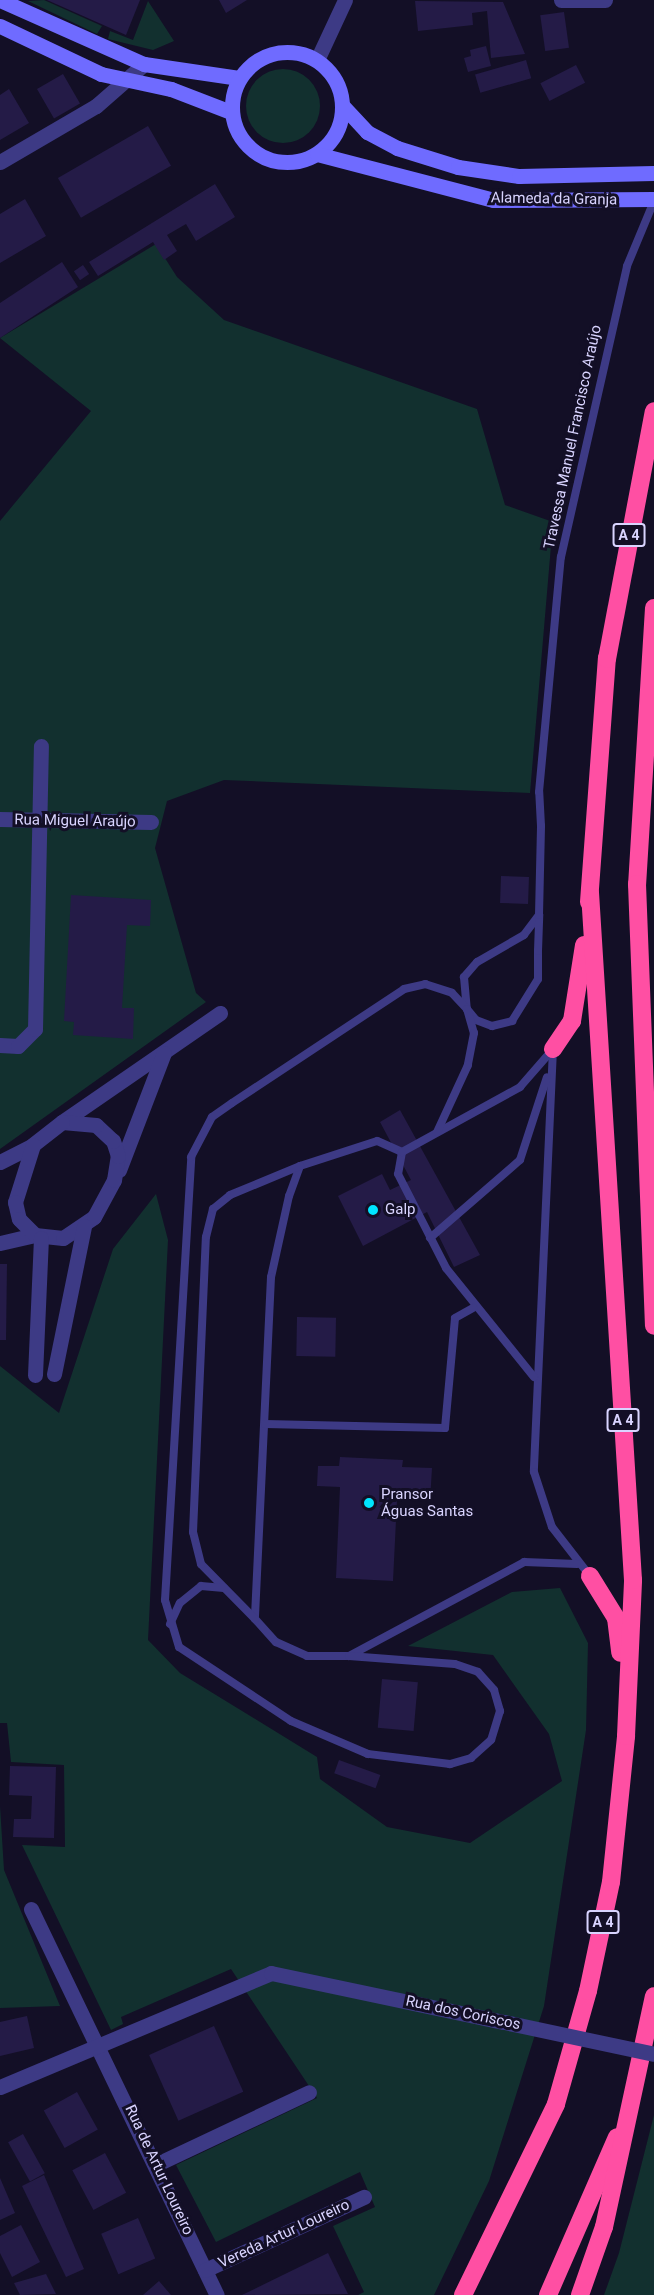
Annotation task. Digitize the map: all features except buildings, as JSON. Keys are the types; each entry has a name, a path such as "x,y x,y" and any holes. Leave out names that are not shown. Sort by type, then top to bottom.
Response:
{"highway":[{"name":"A 4","path":"463,2295 556,2104 588,1991 611,1882 626,1736 633,1580 590,892 606,670 654,411"},
{"path":"654,608 637,884 654,1326"},
{"path":"648,702 654,675"},
{"path":"553,1050 572,1021 579,996 590,892"},
{"path":"584,1570 616,1618 619,1712 626,1736"},
{"path":"580,2295 603,2227 635,2095 654,1996"},
{"path":"548,2295 635,2095"}],"street":[{"path":"0,0 144,64 239,78"},
{"path":"342,105 340,124 317,154 290,162 262,157 236,131 231,112 239,78 266,55 301,53 317,60 345,0"},
{"path":"561,0 605,0"},
{"path":"0,26 126,81 171,89 231,112"},
{"name":"Alameda da Granja","path":"317,60 339,87 342,105 368,132 397,148 467,169 519,176 654,173"},
{"path":"0,162 96,106 144,64"},
{"name":"Alameda da Granja","path":"317,154 460,195 519,201 654,200"},
{"path":"0,1045 18,1046 35,1029 41,746"},
{"name":"Rua Miguel Araújo","path":"0,819 151,822"},
{"path":"0,1162 33,1145 62,1122 220,1013"},
{"path":"0,1243 38,1237 63,1238 84,1226 106,1200 165,1051"},
{"path":"62,1122 87,1120 105,1131 118,1156 116,1175"},
{"path":"33,1145 15,1202 19,1219 38,1237 35,1375"},
{"path":"54,1374 84,1226"},
{"name":"Rua de Artur Loureiro","path":"31,1909 157,2164 217,2295"},
{"name":"Rua dos Coriscos","path":"99,2046 271,1973 654,2054"},
{"path":"0,2087 99,2046"},
{"path":"157,2164 309,2092"},
{"name":"Vereda Artur Loureiro","path":"205,2270 364,2197"}],"lane":[{"name":"Travessa Manuel Francisco Araújo","path":"402,1152 377,1141 300,1166 230,1195 213,1209 206,1237 193,1532 201,1564 276,1642 307,1656 349,1656 455,1664 478,1671 494,1690 500,1711 491,1740 471,1758 450,1764 368,1754 282,1715 179,1647 170,1624 165,1600 190,1169 200,1133 232,1103 404,989 425,984 452,993 466,1009 492,1026 512,1021 525,1005 538,979 539,792 550,630 568,510 627,266 654,200"},
{"path":"437,1132 468,1065 474,1034 466,1009 464,977 477,962 524,935 539,915"},
{"path":"534,1377 473,1308 430,1238 398,1174 402,1152 520,1087 553,1050"},
{"path":"430,1238 520,1160 553,1050"},
{"path":"553,1050 534,1377 534,1472 552,1527 584,1570"},
{"path":"255,1618 272,1277 278,1233 300,1166"},
{"path":"264,1424 445,1428 450,1344 455,1318 473,1308"},
{"path":"349,1656 524,1562 584,1570"},
{"path":"170,1624 180,1603 201,1586 224,1587"}],"green space":[{"path":"44,0 102,26 97,34 28,1"},
{"path":"148,1 174,41 153,50 108,39 110,31 133,40"},
{"path":"290,69 310,79 318,92 320,106 318,120 310,133 297,141 276,143 256,133 248,120 246,99 256,79 269,71"},
{"path":"156,244 177,277 224,320 477,409 505,505 553,522 530,793 224,780 167,801 155,848 196,993 206,1002 0,1149 0,521 91,411 0,338"},
{"path":"156,1194 168,1240 148,1640 180,1673 317,1757 320,1779 387,1827 470,1843 562,1781 549,1734 493,1655 408,1646 512,1592 560,1588 588,1643 586,1730 544,2006 489,2181 434,2295 358,2295 364,2292 333,2226 375,2207 360,2172 216,2242 176,2165 317,2098 231,1969 121,2017 123,2024 111,2030 22,1845 65,1847 64,1765 11,1762 7,1723 0,1723 0,1366 59,1413 113,1249"},
{"path":"0,1806 4,1870 60,2006 0,2008"},
{"path":"654,2115 654,2295 604,2295 619,2253"}],"place":[{"name":"Galp","path":"373,1210"},
{"name":"Pransor Águas Santas","path":"369,1503"}]}
